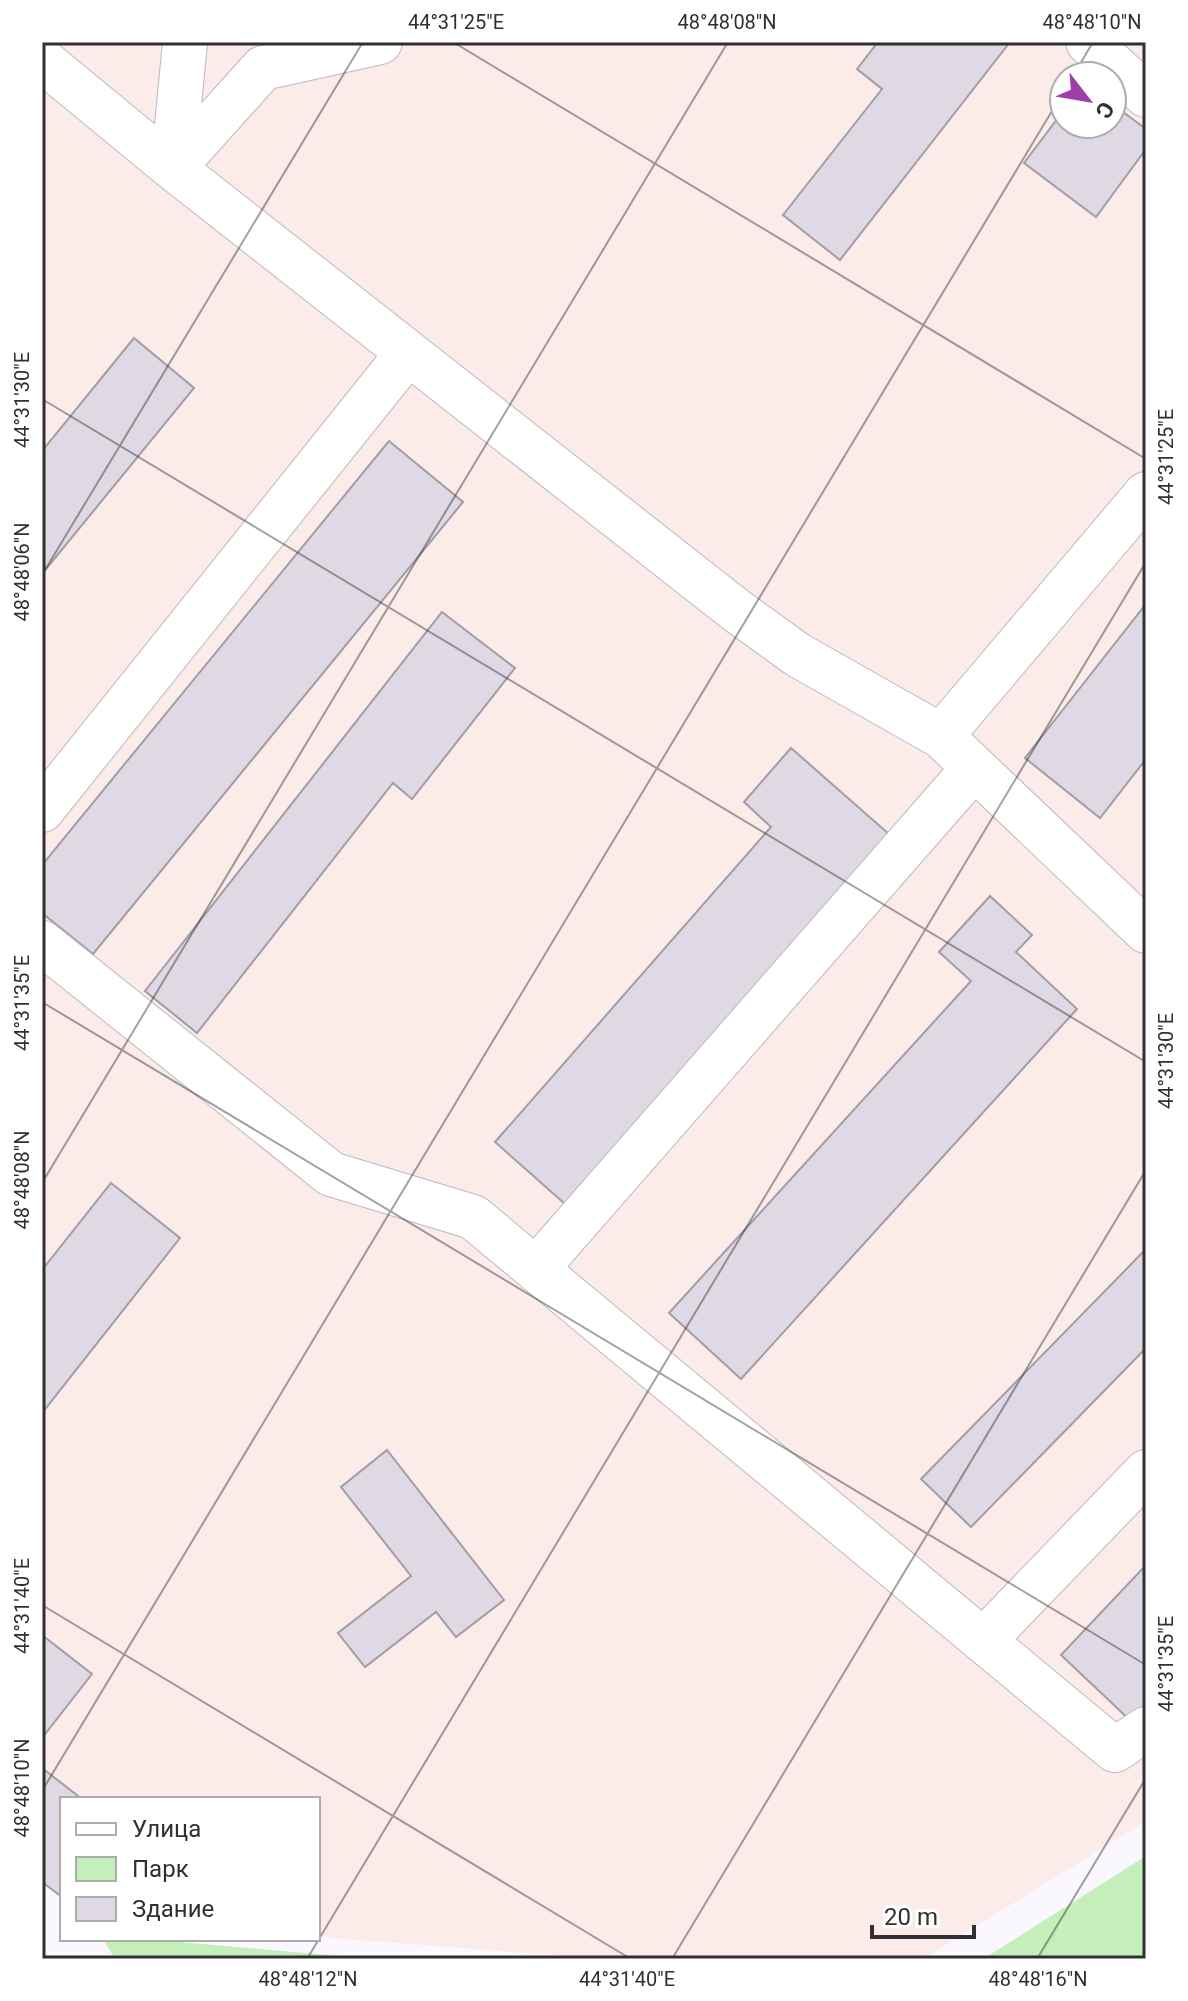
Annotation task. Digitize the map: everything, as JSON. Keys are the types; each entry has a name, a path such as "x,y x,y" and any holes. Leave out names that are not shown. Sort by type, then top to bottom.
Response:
{"lane":[{"path":"173,168 185,42"},
{"path":"173,168 263,68 380,42"},
{"path":"1088,42 1146,95"},
{"path":"42,60 173,168 737,611 798,655 941,736 1146,931"},
{"path":"42,810 408,353"},
{"path":"941,736 1146,494"},
{"path":"536,1269 974,768"},
{"path":"42,943 331,1174 473,1217 1115,1750 1146,1729"},
{"path":"983,1641 1146,1472"}],"shaded area":[{"path":"42,42 1146,42 1146,1821 923,1959 608,1959 320,1937 320,1797 60,1797 60,1896 42,1882"}],"green space":[{"path":"1146,1856 1146,1959 983,1959"},
{"path":"104,1941 169,1941 373,1959 115,1959"}],"building":[{"path":"878,42 1010,42 840,260 783,215 882,89 857,69"},
{"path":"1128,116 1146,129 1146,149 1096,217 1024,163 1048,131 1048,140 1128,140"},
{"path":"134,338 194,388 42,574 42,451"},
{"path":"389,441 463,502 93,954 42,913 42,865"},
{"path":"1146,604 1146,759 1100,818 1025,758"},
{"path":"442,612 515,668 412,799 393,783 197,1033 145,991"},
{"path":"791,748 898,842 573,1211 495,1142 771,827 744,802"},
{"path":"990,896 1032,935 1016,952 1077,1009 741,1379 669,1313 971,981 939,952"},
{"path":"111,1183 180,1238 42,1413 42,1270"},
{"path":"1146,1249 1146,1348 971,1527 921,1479"},
{"path":"387,1450 504,1600 456,1637 436,1612 365,1667 338,1633 411,1576 341,1487"},
{"path":"1146,1565 1146,1709 1133,1723 1061,1655"},
{"path":"42,1635 92,1674 42,1738"},
{"path":"42,1768 79,1797 60,1797 60,1896 42,1882"}]}
